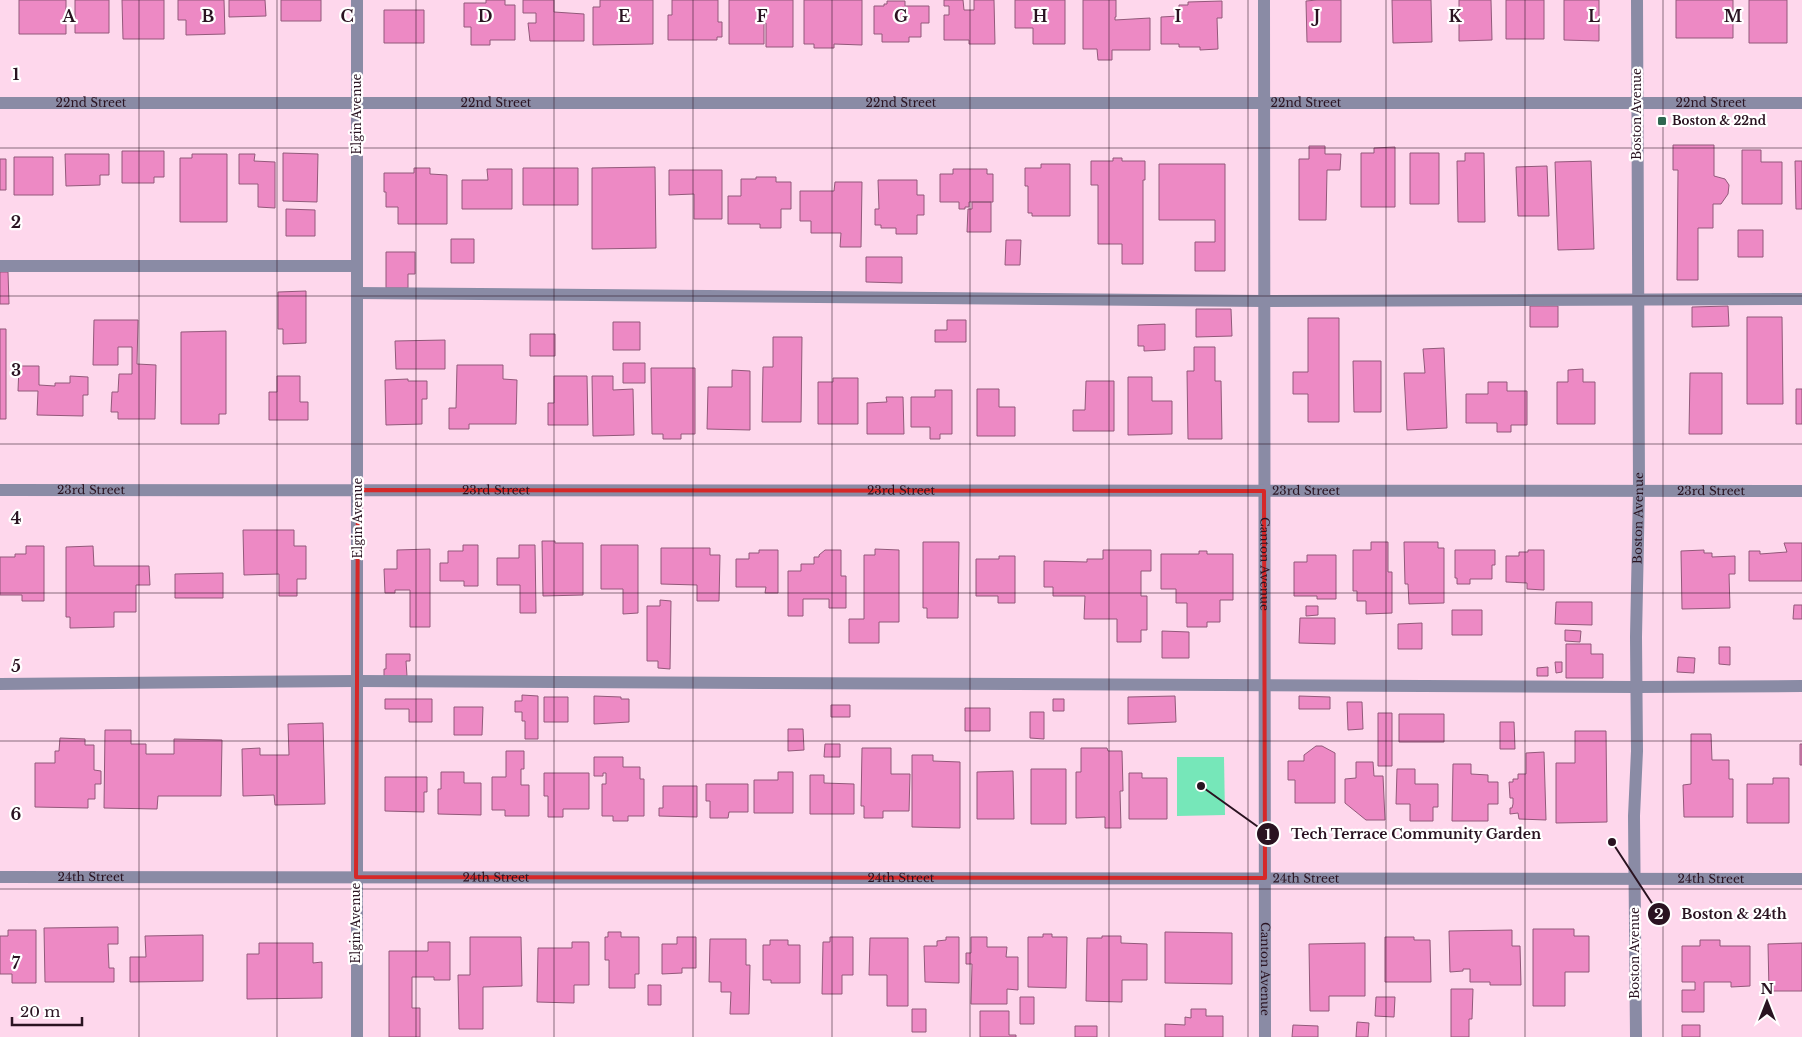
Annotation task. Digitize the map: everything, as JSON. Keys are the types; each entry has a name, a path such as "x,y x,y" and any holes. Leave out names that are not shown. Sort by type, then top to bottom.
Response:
{"street":[{"name":"Elgin Avenue","path":"357,0 357,1037"},
{"name":"Canton Avenue","path":"1264,0 1265,1037"},
{"name":"Boston Avenue","path":"1636,1037 1635,879 1639,491 1637,0"},
{"name":"22nd Street","path":"0,104 1802,104"},
{"path":"0,266 357,266"},
{"path":"357,293 1264,301 1802,299"},
{"name":"23rd Street","path":"0,490 1802,491"},
{"path":"0,684 357,681 1637,687 1802,686"},
{"name":"24th Street","path":"0,877 1802,879"}],"highlighted area":[{"path":"358,490 1264,491 1265,878 356,877"}],"green space":[{"path":"1177,757 1224,757 1225,815 1177,816"}],"building":[{"path":"19,0 66,0 66,34 19,34"},
{"path":"75,0 109,0 109,33 75,33"},
{"path":"122,0 164,0 164,39 123,39"},
{"path":"178,0 224,0 225,34 186,35 186,20 178,20"},
{"path":"229,0 265,0 266,16 229,17"},
{"path":"281,0 321,0 321,21 281,21"},
{"path":"486,0 505,0 505,5 515,5 515,40 490,40 490,45 471,45 471,27 464,27 464,3 486,3"},
{"path":"523,0 554,0 554,12 584,14 584,41 530,41 528,23 536,23 536,13 523,13"},
{"path":"600,0 653,0 653,44 593,45 593,7 600,7"},
{"path":"672,0 718,0 718,22 722,22 722,37 717,37 717,40 668,40 668,15 672,15"},
{"path":"729,0 793,0 793,47 766,47 766,23 764,23 764,44 729,44"},
{"path":"804,0 862,0 862,45 834,44 834,48 814,48 814,44 804,44"},
{"path":"944,0 963,0 964,10 974,10 974,0 994,0 995,44 969,44 969,40 944,40 944,15 949,15 949,6 944,6"},
{"path":"1015,0 1065,0 1065,44 1033,44 1033,28 1015,28"},
{"path":"1083,0 1116,0 1115,20 1150,18 1150,50 1112,50 1112,60 1098,60 1097,49 1083,49"},
{"path":"1341,0 1341,42 1307,42 1306,1"},
{"path":"1392,0 1431,0 1432,42 1393,43"},
{"path":"1459,0 1491,0 1492,40 1459,41"},
{"path":"1506,0 1544,0 1544,39 1506,39"},
{"path":"1564,0 1599,0 1599,41 1564,40"},
{"path":"1676,0 1733,0 1733,38 1676,38"},
{"path":"1749,0 1787,0 1787,43 1749,43"},
{"path":"887,1 905,1 905,6 929,6 929,23 921,23 921,37 909,37 909,42 882,42 882,34 874,34 874,6 884,6 884,4 887,4"},
{"path":"1222,1 1222,18 1217,18 1218,49 1200,50 1200,47 1179,47 1179,44 1161,44 1161,17 1179,16 1179,5 1188,5 1188,2"},
{"path":"384,10 424,10 424,43 384,43"},
{"path":"1673,145 1714,145 1714,176 1725,179 1729,185 1728,194 1721,204 1713,204 1713,228 1698,228 1698,280 1677,280 1678,170 1673,170"},
{"path":"1309,146 1325,146 1325,154 1341,154 1340,170 1327,170 1326,220 1299,220 1299,159 1309,159"},
{"path":"1395,147 1395,207 1361,207 1361,153 1374,153 1374,148"},
{"path":"1742,150 1761,150 1761,162 1782,162 1782,204 1742,204"},
{"path":"122,151 164,151 164,177 154,177 154,183 122,183"},
{"path":"283,153 318,154 317,202 283,201"},
{"path":"1410,153 1439,153 1439,204 1410,204"},
{"path":"1465,153 1484,153 1485,222 1458,222 1457,161 1465,161"},
{"path":"65,154 109,154 109,175 100,175 100,185 66,186"},
{"path":"192,154 227,154 227,222 180,222 180,158 192,158"},
{"path":"239,154 255,154 254,161 275,162 275,208 258,207 258,184 239,184"},
{"path":"14,157 53,157 53,195 14,195"},
{"path":"1113,158 1122,158 1122,161 1145,161 1145,180 1143,180 1143,264 1122,264 1122,244 1098,244 1098,185 1091,185 1091,161 1113,161"},
{"path":"0,159 6,159 6,190 0,190"},
{"path":"1591,161 1594,249 1558,250 1555,162"},
{"path":"1795,161 1802,161 1802,209 1796,209"},
{"path":"1041,164 1070,164 1070,216 1032,216 1032,213 1028,213 1028,186 1025,186 1025,168 1041,168"},
{"path":"1159,164 1225,164 1225,271 1195,271 1195,242 1215,242 1215,220 1159,220"},
{"path":"1547,166 1549,216 1518,216 1516,167"},
{"path":"655,167 656,248 592,249 592,168"},
{"path":"414,168 430,168 430,174 447,175 447,224 398,224 398,207 386,207 384,173 414,173"},
{"path":"523,168 578,168 578,205 523,205"},
{"path":"487,169 512,169 512,209 462,209 462,180 488,180"},
{"path":"953,169 987,169 987,174 993,174 993,202 969,202 969,207 959,209 959,202 940,202 940,174 953,174"},
{"path":"669,170 722,170 722,219 694,219 694,194 669,195"},
{"path":"756,177 776,177 776,182 791,182 791,209 781,209 781,228 760,228 760,224 728,224 728,196 741,196 741,179 756,179"},
{"path":"878,180 917,180 917,195 924,195 924,215 917,215 917,234 896,234 896,228 881,228 881,225 875,225 875,209 879,209"},
{"path":"835,182 862,182 861,247 840,247 841,233 811,233 811,221 800,221 800,191 834,191"},
{"path":"972,202 991,202 991,232 967,232 968,209 972,209"},
{"path":"286,209 315,210 315,236 286,236"},
{"path":"1738,230 1763,230 1763,257 1738,257"},
{"path":"451,239 474,239 474,263 451,263"},
{"path":"1006,240 1021,240 1020,265 1005,265"},
{"path":"386,252 415,252 415,274 408,274 408,288 386,288"},
{"path":"866,257 902,257 902,283 866,282"},
{"path":"0,272 8,272 9,304 0,304"},
{"path":"306,291 306,343 283,344 283,329 278,329 278,292"},
{"path":"1530,306 1558,306 1558,327 1530,327"},
{"path":"1728,306 1729,326 1692,327 1692,307"},
{"path":"1196,309 1231,309 1232,336 1196,337"},
{"path":"1747,317 1782,317 1783,404 1747,404"},
{"path":"1308,318 1339,318 1339,422 1308,422 1308,394 1293,394 1293,372 1308,372"},
{"path":"94,320 138,320 137,364 156,365 155,419 118,419 118,412 111,412 112,392 118,392 119,374 132,374 132,347 118,347 118,365 93,365"},
{"path":"947,320 966,320 966,342 935,342 935,330 947,330"},
{"path":"613,322 640,322 640,350 613,350"},
{"path":"1165,324 1165,350 1144,351 1144,346 1138,346 1138,325"},
{"path":"0,329 6,329 6,419 0,419"},
{"path":"226,331 226,414 219,414 219,424 181,424 181,332"},
{"path":"530,334 555,334 555,356 530,356"},
{"path":"773,337 802,337 801,422 762,422 763,367 773,367"},
{"path":"445,340 445,369 396,369 395,341"},
{"path":"1194,347 1215,347 1215,381 1221,381 1222,439 1188,439 1187,371 1194,371"},
{"path":"1444,348 1447,428 1407,430 1404,373 1425,373 1423,349"},
{"path":"1353,361 1381,361 1381,412 1354,412"},
{"path":"623,363 645,363 645,383 623,383"},
{"path":"457,365 503,365 503,379 517,380 516,424 469,424 469,429 449,429 449,408 456,408"},
{"path":"19,366 39,366 39,385 55,386 55,383 70,383 70,376 88,377 88,395 83,395 83,416 37,415 38,391 18,391"},
{"path":"651,368 695,368 695,434 681,434 681,439 663,439 663,434 652,434"},
{"path":"1583,369 1583,382 1595,382 1595,424 1557,424 1557,382 1568,382 1568,370"},
{"path":"732,370 750,371 750,430 707,429 708,387 732,387"},
{"path":"1690,373 1722,373 1722,434 1689,434"},
{"path":"277,376 300,376 300,402 308,402 308,420 269,420 269,392 277,392"},
{"path":"554,376 587,376 588,425 548,425 548,403 554,403"},
{"path":"592,376 613,376 613,390 633,389 634,435 593,436"},
{"path":"1128,377 1152,377 1152,401 1172,401 1172,434 1128,435"},
{"path":"833,378 858,378 858,424 818,424 818,382 833,382"},
{"path":"408,379 408,381 427,381 427,399 422,399 422,424 386,425 385,380"},
{"path":"1086,381 1114,381 1114,431 1073,431 1073,410 1085,410"},
{"path":"1488,382 1507,382 1507,391 1527,391 1527,425 1511,425 1511,432 1497,432 1497,423 1466,423 1466,394 1488,394"},
{"path":"977,389 999,389 999,407 1015,407 1015,436 977,436"},
{"path":"1796,389 1802,389 1802,424 1796,424"},
{"path":"935,390 952,390 952,434 940,434 940,439 930,439 930,427 911,427 911,397 935,397"},
{"path":"886,397 903,397 904,434 867,434 867,403 887,402"},
{"path":"243,530 294,530 294,546 306,546 306,579 297,579 297,596 279,596 279,574 244,575"},
{"path":"542,541 583,543 583,595 543,596"},
{"path":"923,542 959,542 958,618 927,618 927,608 923,608"},
{"path":"1371,542 1388,542 1388,572 1392,572 1392,613 1366,614 1366,601 1357,601 1357,591 1353,591 1353,550 1371,550"},
{"path":"1404,542 1438,542 1438,548 1444,548 1444,603 1409,604 1408,584 1405,584"},
{"path":"1784,543 1802,543 1802,581 1749,581 1749,551 1760,551 1760,554 1787,552"},
{"path":"463,545 478,545 478,586 464,586 464,581 440,581 440,563 448,563 448,551 463,551"},
{"path":"519,545 535,545 536,613 520,613 520,585 497,585 497,558 519,558"},
{"path":"601,545 638,545 638,613 623,614 623,589 601,589"},
{"path":"26,546 44,546 44,601 22,601 22,595 0,595 0,557 15,557 15,554 26,554"},
{"path":"93,546 94,566 149,566 150,585 136,585 136,612 114,612 114,627 70,628 70,617 66,617 66,547"},
{"path":"661,548 710,548 710,555 720,555 719,601 697,601 697,585 661,584"},
{"path":"430,549 430,627 410,627 410,590 395,590 395,593 385,593 384,569 397,569 397,550"},
{"path":"875,549 899,550 899,622 879,622 879,643 849,643 849,619 864,619 864,555 875,555"},
{"path":"759,550 778,550 778,593 765,593 766,587 736,587 736,559 749,559 749,553 759,553"},
{"path":"825,550 841,550 841,576 846,576 846,608 829,608 829,599 803,599 803,616 788,616 788,571 801,571 801,564 814,564 814,557 819,557"},
{"path":"1103,550 1151,550 1151,571 1141,571 1141,596 1147,596 1147,630 1141,630 1141,642 1117,642 1117,619 1084,619 1085,596 1053,596 1053,587 1044,587 1044,561 1087,562 1087,559 1103,559"},
{"path":"1455,550 1495,550 1495,565 1492,565 1492,579 1470,579 1470,584 1457,584 1457,578 1455,578"},
{"path":"1528,550 1544,550 1544,590 1527,589 1527,583 1506,582 1506,556 1519,556 1519,552 1528,552"},
{"path":"1704,550 1704,553 1712,553 1712,557 1735,556 1735,574 1729,574 1730,608 1682,609 1681,551"},
{"path":"1199,551 1207,551 1207,554 1233,554 1233,600 1220,600 1220,622 1207,622 1207,627 1187,627 1187,603 1176,603 1176,589 1161,589 1161,554 1199,554"},
{"path":"1307,555 1336,555 1336,599 1317,599 1317,596 1294,596 1294,562 1307,562"},
{"path":"999,556 1015,556 1015,603 998,603 998,596 976,596 976,559 999,559"},
{"path":"223,573 223,598 175,598 175,574"},
{"path":"660,600 671,601 670,669 658,668 658,661 647,661 647,606 660,606"},
{"path":"1556,602 1592,602 1592,625 1555,624"},
{"path":"1794,605 1802,605 1802,619 1793,619"},
{"path":"1306,606 1318,606 1318,615 1306,616"},
{"path":"1452,610 1482,610 1482,635 1452,635"},
{"path":"1300,618 1335,618 1335,644 1299,643"},
{"path":"1422,623 1422,649 1398,649 1398,624"},
{"path":"1565,630 1581,631 1580,642 1565,641"},
{"path":"1162,631 1189,632 1189,658 1162,658"},
{"path":"1566,644 1591,644 1591,654 1603,654 1603,678 1566,678"},
{"path":"1719,647 1730,647 1730,665 1719,664"},
{"path":"386,654 410,654 410,661 406,661 407,676 384,676"},
{"path":"1678,657 1695,658 1694,673 1677,672"},
{"path":"1555,662 1562,662 1562,672 1556,673"},
{"path":"1548,667 1548,676 1537,676 1537,668"},
{"path":"522,695 538,696 538,739 525,739 525,721 522,721 522,712 515,712 515,701 522,701"},
{"path":"594,696 629,699 629,722 594,724"},
{"path":"1175,696 1176,722 1128,724 1128,697"},
{"path":"1299,696 1330,697 1330,709 1299,709"},
{"path":"544,697 568,697 568,722 544,722"},
{"path":"385,699 432,699 432,722 409,722 409,709 385,709"},
{"path":"1053,699 1064,699 1064,711 1053,711"},
{"path":"1347,702 1362,702 1363,729 1348,730"},
{"path":"831,705 850,705 850,717 831,717"},
{"path":"454,707 483,707 482,735 454,735"},
{"path":"965,708 990,708 990,731 965,731"},
{"path":"1030,712 1044,712 1044,739 1030,738"},
{"path":"1378,713 1392,713 1392,766 1378,766"},
{"path":"1399,714 1444,714 1444,742 1399,742"},
{"path":"1500,722 1514,722 1515,749 1500,749"},
{"path":"323,723 325,804 275,805 274,795 243,796 242,749 260,748 260,755 289,755 288,724"},
{"path":"788,729 803,729 804,750 788,751"},
{"path":"105,730 131,730 131,744 146,744 146,754 174,754 174,739 222,740 221,796 158,796 157,809 104,808"},
{"path":"1575,731 1606,731 1607,822 1556,823 1556,763 1575,763"},
{"path":"1691,734 1711,734 1712,760 1729,760 1729,779 1733,779 1733,817 1684,817 1683,785 1691,784"},
{"path":"60,738 85,739 85,745 94,745 94,770 101,771 101,784 95,784 95,799 88,799 88,808 35,807 35,763 55,763 55,751 59,751"},
{"path":"825,744 840,744 840,757 824,757"},
{"path":"1800,744 1802,744 1802,765 1800,765"},
{"path":"1316,746 1322,746 1335,753 1335,803 1295,803 1295,780 1288,780 1288,761 1304,761 1304,755"},
{"path":"862,748 891,748 891,774 910,774 909,811 883,811 883,818 864,818 864,806 861,806"},
{"path":"1081,748 1107,748 1108,751 1122,751 1123,791 1120,791 1121,828 1105,828 1105,817 1076,818 1076,772 1081,772"},
{"path":"506,751 524,751 524,769 521,769 521,785 529,785 529,816 505,816 505,810 492,810 492,777 506,777"},
{"path":"1544,752 1546,820 1519,819 1518,813 1510,814 1513,798 1510,798 1509,782 1513,782 1513,779 1518,779 1518,774 1526,774 1526,753"},
{"path":"912,755 933,755 933,761 960,762 960,828 912,827"},
{"path":"594,757 623,757 623,767 640,767 640,779 644,779 644,816 628,816 628,821 613,821 613,816 602,816 602,784 606,784 606,773 603,773 603,776 594,776"},
{"path":"1356,762 1373,762 1374,776 1383,776 1385,820 1366,820 1345,803 1345,779 1356,778"},
{"path":"1453,764 1471,764 1471,774 1488,775 1488,782 1498,782 1498,804 1488,804 1488,821 1452,821"},
{"path":"1031,769 1066,769 1066,824 1031,824"},
{"path":"1397,769 1415,769 1415,784 1438,784 1438,807 1433,807 1433,821 1410,821 1410,804 1396,804"},
{"path":"1013,771 1014,819 977,819 977,772"},
{"path":"441,772 464,772 464,783 481,783 481,815 438,814 438,789 441,789"},
{"path":"778,772 793,772 793,813 754,813 754,780 778,780"},
{"path":"544,773 589,773 589,809 563,809 563,817 548,817 548,796 544,796"},
{"path":"1129,773 1142,773 1142,778 1167,778 1167,819 1129,819"},
{"path":"810,775 824,775 824,783 854,784 854,814 810,814"},
{"path":"385,777 427,777 427,792 424,792 424,812 385,811"},
{"path":"1773,778 1789,778 1789,823 1747,823 1747,784 1773,784"},
{"path":"706,784 748,784 748,812 729,812 728,818 710,818 710,801 706,801"},
{"path":"663,786 697,786 697,817 659,816 659,808 663,808"},
{"path":"118,927 118,944 108,944 109,968 114,968 114,982 45,982 44,928"},
{"path":"1533,929 1574,929 1574,936 1589,936 1589,972 1565,972 1565,1006 1533,1006"},
{"path":"8,930 36,930 36,983 12,983 12,974 0,974 0,936 8,936"},
{"path":"1512,930 1512,946 1520,946 1521,985 1490,985 1490,982 1470,982 1470,969 1450,972 1449,931"},
{"path":"608,932 621,932 621,937 639,937 639,974 635,974 635,988 609,988 609,960 605,960 605,937 608,937"},
{"path":"1165,932 1232,933 1232,984 1165,983"},
{"path":"1043,934 1052,934 1052,937 1067,937 1066,988 1028,987 1028,937 1043,937"},
{"path":"203,935 203,981 130,982 130,957 146,957 145,936"},
{"path":"1102,936 1121,936 1121,943 1147,944 1147,980 1122,980 1122,1002 1086,1001 1087,938 1102,938"},
{"path":"470,937 521,937 522,986 483,987 483,1029 459,1029 458,975 470,975"},
{"path":"677,937 696,937 696,968 682,968 682,973 662,974 662,944 677,944"},
{"path":"830,937 853,937 853,975 842,975 842,994 822,994 823,942 830,942"},
{"path":"946,937 959,937 959,983 925,982 924,946 937,946 937,941 946,940"},
{"path":"971,937 987,937 987,947 1007,947 1006,957 1018,957 1018,990 1007,989 1007,1004 971,1004 972,964 966,964 966,953 971,953"},
{"path":"1385,937 1414,937 1414,940 1430,940 1431,982 1385,982"},
{"path":"870,938 908,938 908,1006 887,1006 887,975 869,975"},
{"path":"710,939 746,939 746,965 750,965 749,1014 730,1014 731,992 721,992 721,982 709,982"},
{"path":"770,940 788,940 788,945 800,945 800,983 771,983 771,980 763,980 763,945 770,945"},
{"path":"1700,940 1720,940 1720,946 1750,946 1750,986 1731,987 1731,982 1704,982 1704,1012 1682,1012 1682,990 1695,990 1695,982 1682,982 1682,946 1700,946"},
{"path":"428,942 450,942 450,980 434,980 434,977 412,977 412,1008 420,1008 420,1037 389,1037 389,951 428,951"},
{"path":"572,942 589,942 589,985 574,985 574,1003 537,1002 538,948 572,948"},
{"path":"259,943 313,943 313,963 322,962 322,998 247,999 247,954 259,954"},
{"path":"1365,943 1365,996 1329,996 1329,1011 1310,1011 1309,944"},
{"path":"1802,943 1802,991 1769,991 1768,944"},
{"path":"648,985 661,985 661,1005 648,1005"},
{"path":"1451,989 1473,989 1469,1037 1451,1037"},
{"path":"1020,997 1034,997 1034,1024 1020,1024"},
{"path":"1376,997 1395,997 1394,1017 1375,1016"},
{"path":"912,1009 926,1009 926,1032 912,1032"},
{"path":"1191,1009 1206,1009 1206,1016 1223,1016 1223,1037 1165,1037 1165,1024 1185,1025 1185,1017 1191,1018"},
{"path":"980,1011 1009,1011 1009,1035 1016,1035 1016,1037 980,1037"},
{"path":"1357,1022 1369,1023 1368,1037 1356,1037"},
{"path":"1293,1025 1318,1026 1318,1037 1292,1037"},
{"path":"1682,1025 1700,1025 1700,1037 1682,1037"},
{"path":"1075,1026 1097,1026 1097,1037 1075,1037"}],"place":[{"name":"Boston & 22nd","path":"1662,121"},
{"name":"Tech Terrace Community Garden","path":"1201,786"},
{"name":"Boston & 24th","path":"1612,842"}]}
